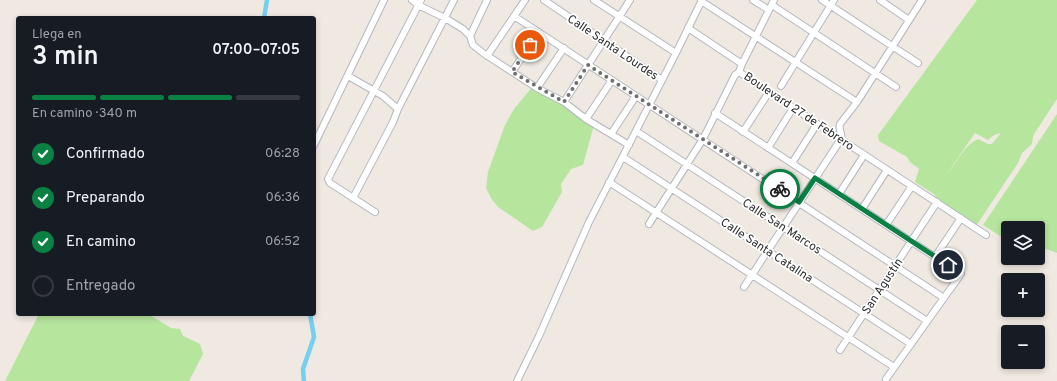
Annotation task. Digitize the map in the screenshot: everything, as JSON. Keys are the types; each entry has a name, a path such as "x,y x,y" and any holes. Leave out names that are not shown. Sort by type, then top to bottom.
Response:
{"street":[{"path":"316,141 384,0"},
{"path":"412,0 420,2 463,29 470,36 473,45 487,56 537,88 564,102 586,119 629,145"},
{"path":"353,198 454,0"},
{"path":"470,36 487,0"},
{"path":"487,56 525,0"},
{"name":"Calle Santa Lourdes","path":"544,0 662,80"},
{"path":"594,0 676,53"},
{"path":"564,102 630,0"},
{"path":"753,0 772,5 896,87"},
{"path":"822,0 832,3 918,63"},
{"path":"880,0 909,20"},
{"path":"744,287 842,136 839,127 840,124 857,102 922,0"},
{"path":"517,381 539,336 589,222 702,1 857,102"},
{"path":"375,212 330,184 328,179 420,2"},
{"path":"781,86 832,3"},
{"path":"649,224 703,139 735,75 739,72 772,5"},
{"path":"514,16 944,298"},
{"path":"688,28 742,64"},
{"path":"512,72 539,32"},
{"path":"537,88 564,48"},
{"name":"Boulevard 27 de Febrero","path":"739,72 986,235"},
{"path":"348,76 365,84 398,108"},
{"path":"586,119 612,80"},
{"path":"743,132 768,92"},
{"path":"611,134 636,96"},
{"path":"768,148 793,108"},
{"path":"715,113 961,274 886,379"},
{"path":"792,163 818,124"},
{"name":"Calle San Marcos","path":"636,131 927,321"},
{"path":"839,194 864,155"},
{"name":"Calle Santa Catalina","path":"623,157 911,344"},
{"path":"862,209 887,170"},
{"path":"609,182 894,367"},
{"path":"886,225 912,186"},
{"name":"San Agustín","path":"840,350 937,202"},
{"path":"935,257 961,218"}],"green space":[{"path":"977,0 1057,0 1057,99 1034,134 1032,144 1022,153 1018,163 976,226 938,201 934,194 915,182 919,169 910,162 907,157 879,141 878,135","holes":["975,133 988,140 994,135 1001,133 992,144 988,144 978,139 969,145 947,174"]},
{"path":"533,86 594,125 583,165 571,169 561,184 562,192 542,227 533,231 498,207 486,188 488,172 505,125 514,109"},
{"path":"1057,114 1057,253 1045,249 1045,221 1001,221 1001,237 983,225"},
{"path":"38,316 151,316 171,328 180,329 183,336 200,344 203,354 189,381 5,381"}],"waterway":[{"path":"264,16 267,0"},
{"path":"304,381 303,369 314,337 310,316"}],"way so far":[{"path":"530,45 512,72 537,88 564,102 588,65 780,189"}],"route":[{"path":"780,189 799,202 815,178 948,265"}]}
